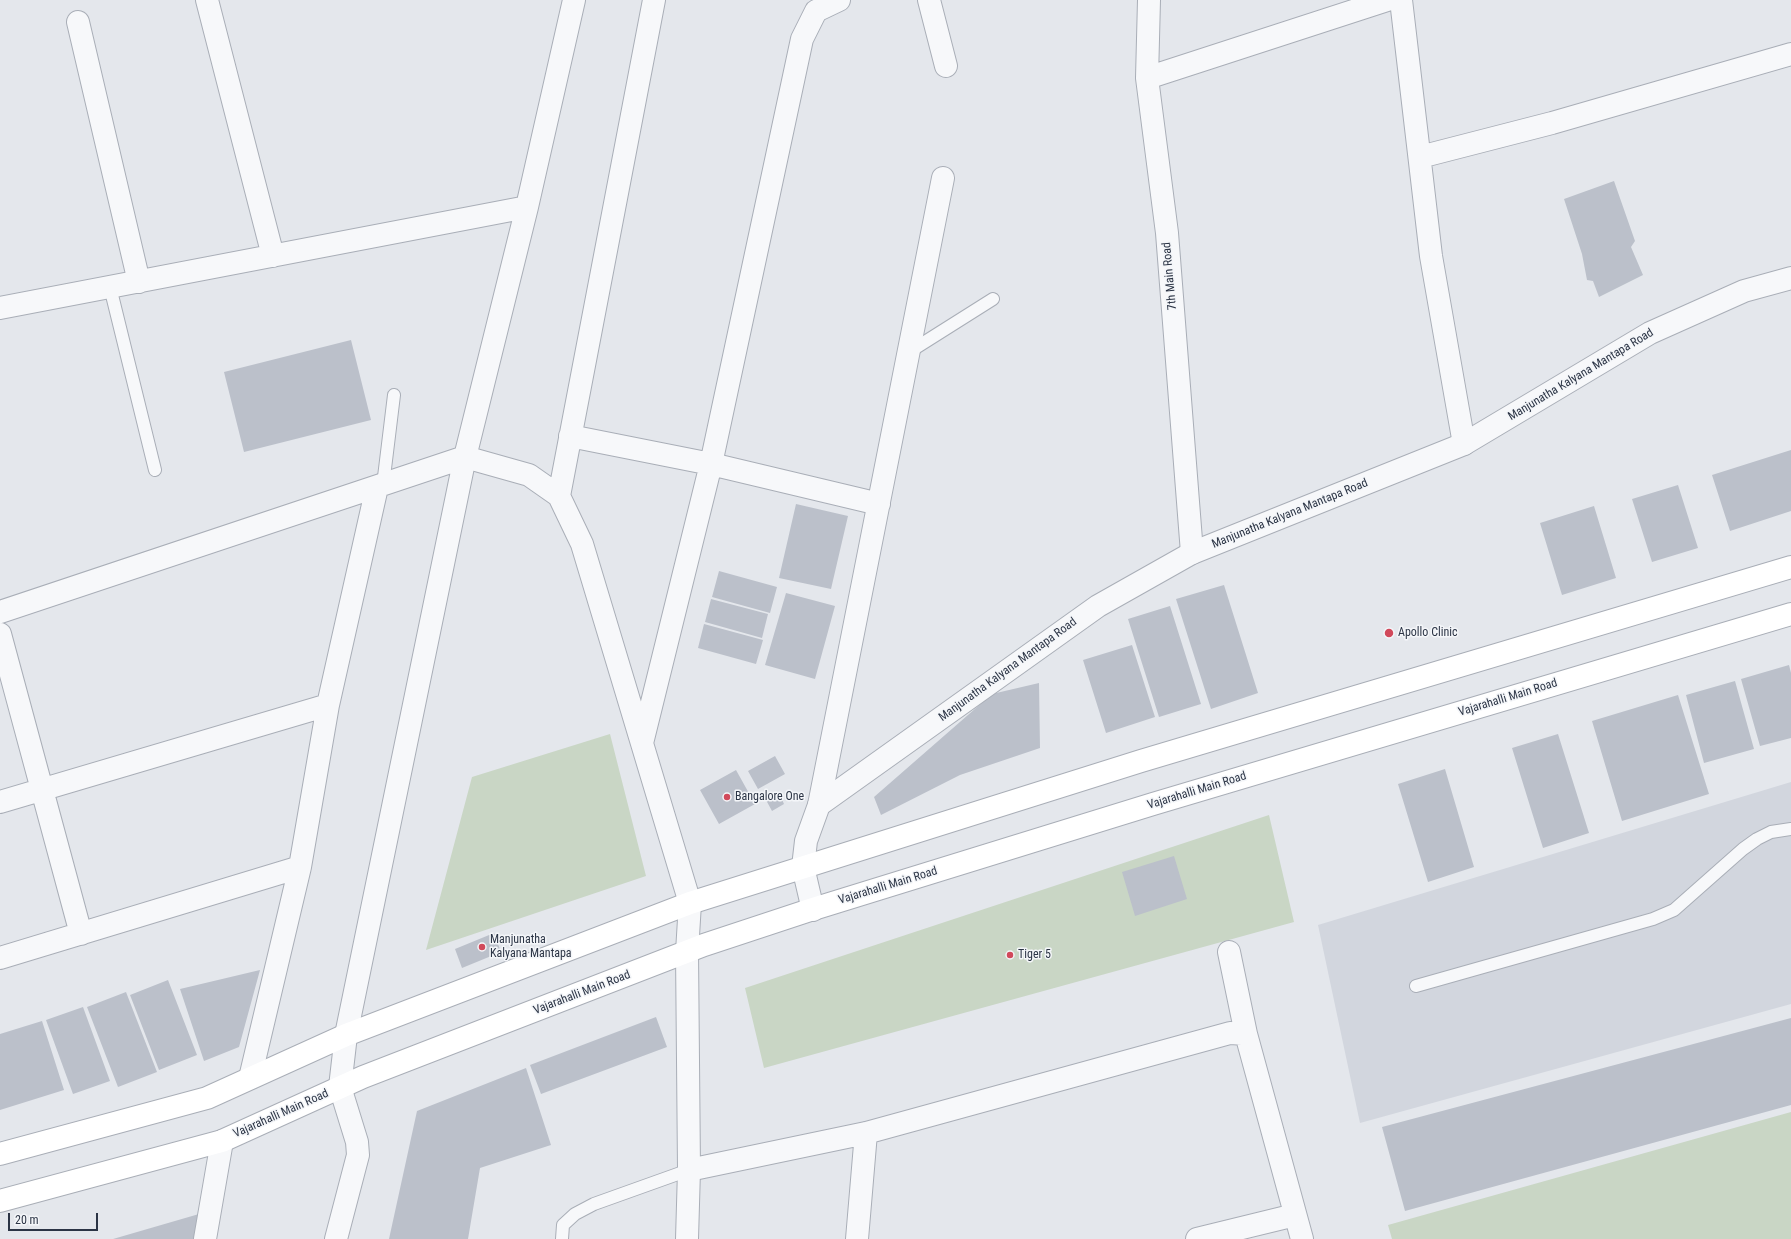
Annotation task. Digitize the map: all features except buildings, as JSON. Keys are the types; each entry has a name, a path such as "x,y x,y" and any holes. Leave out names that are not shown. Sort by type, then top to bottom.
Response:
{"main road":[{"path":"0,1154 207,1098 346,1035 690,903 1141,761 1791,567"},
{"name":"Vajarahalli Main Road","path":"0,1201 222,1141 363,1076 687,952 813,910 1153,804 1791,614"}],"street":[{"path":"207,0 274,256"},
{"path":"336,1239 358,1155 358,1142 340,1087 346,1035 465,457 527,207 574,0"},
{"path":"559,496 654,0"},
{"path":"642,744 710,464 802,40 816,11 839,0"},
{"path":"929,0 946,66"},
{"name":"7th Main Road","path":"1149,0 1147,78 1167,233 1192,553"},
{"path":"1147,78 1387,0"},
{"path":"1401,0 1431,256 1464,444"},
{"path":"78,22 139,282"},
{"path":"1420,157 1552,123 1791,54"},
{"path":"813,910 803,867 806,841 819,805 943,178"},
{"path":"0,308 527,207"},
{"name":"Manjunatha Kalyana Mantapa Road","path":"819,805 1098,606 1192,553 1464,444 1650,333 1744,291 1791,278"},
{"path":"570,436 710,464 879,504"},
{"path":"0,612 465,457 529,475 559,496 582,544 690,903 687,952 689,1170 687,1239"},
{"path":"250,1078 300,867 328,705 380,486"},
{"path":"0,634 81,934"},
{"path":"0,802 328,705"},
{"path":"0,958 300,867"},
{"path":"1229,952 1246,1034 1302,1239"},
{"path":"689,1170 866,1133 1230,1033 1246,1034"},
{"path":"857,1239 866,1133"},
{"path":"205,1239 222,1141"},
{"path":"1197,1239 1295,1216"}],"lane":[{"path":"110,287 155,470"},
{"path":"909,352 992,299"},
{"path":"380,486 394,395"},
{"path":"1416,986 1653,919 1674,910 1743,849 1758,839 1771,832 1791,829"},
{"path":"562,1239 564,1225 575,1214 594,1204 689,1170"}],"shaded area":[{"path":"1791,782 1791,1004 1360,1123 1318,925"}],"green space":[{"path":"610,734 646,876 426,950 472,777"},
{"name":"Tiger 5","path":"1269,815 1294,922 764,1068 745,988"},
{"path":"1791,1112 1791,1239 1392,1239 1388,1225"}],"place":[{"name":"Apollo Clinic","path":"1389,633"},
{"name":"Bangalore One","path":"727,797"},
{"name":"Manjunatha Kalyana Mantapa","path":"482,947"},
{"name":"Tiger 5","path":"1010,955"}]}
